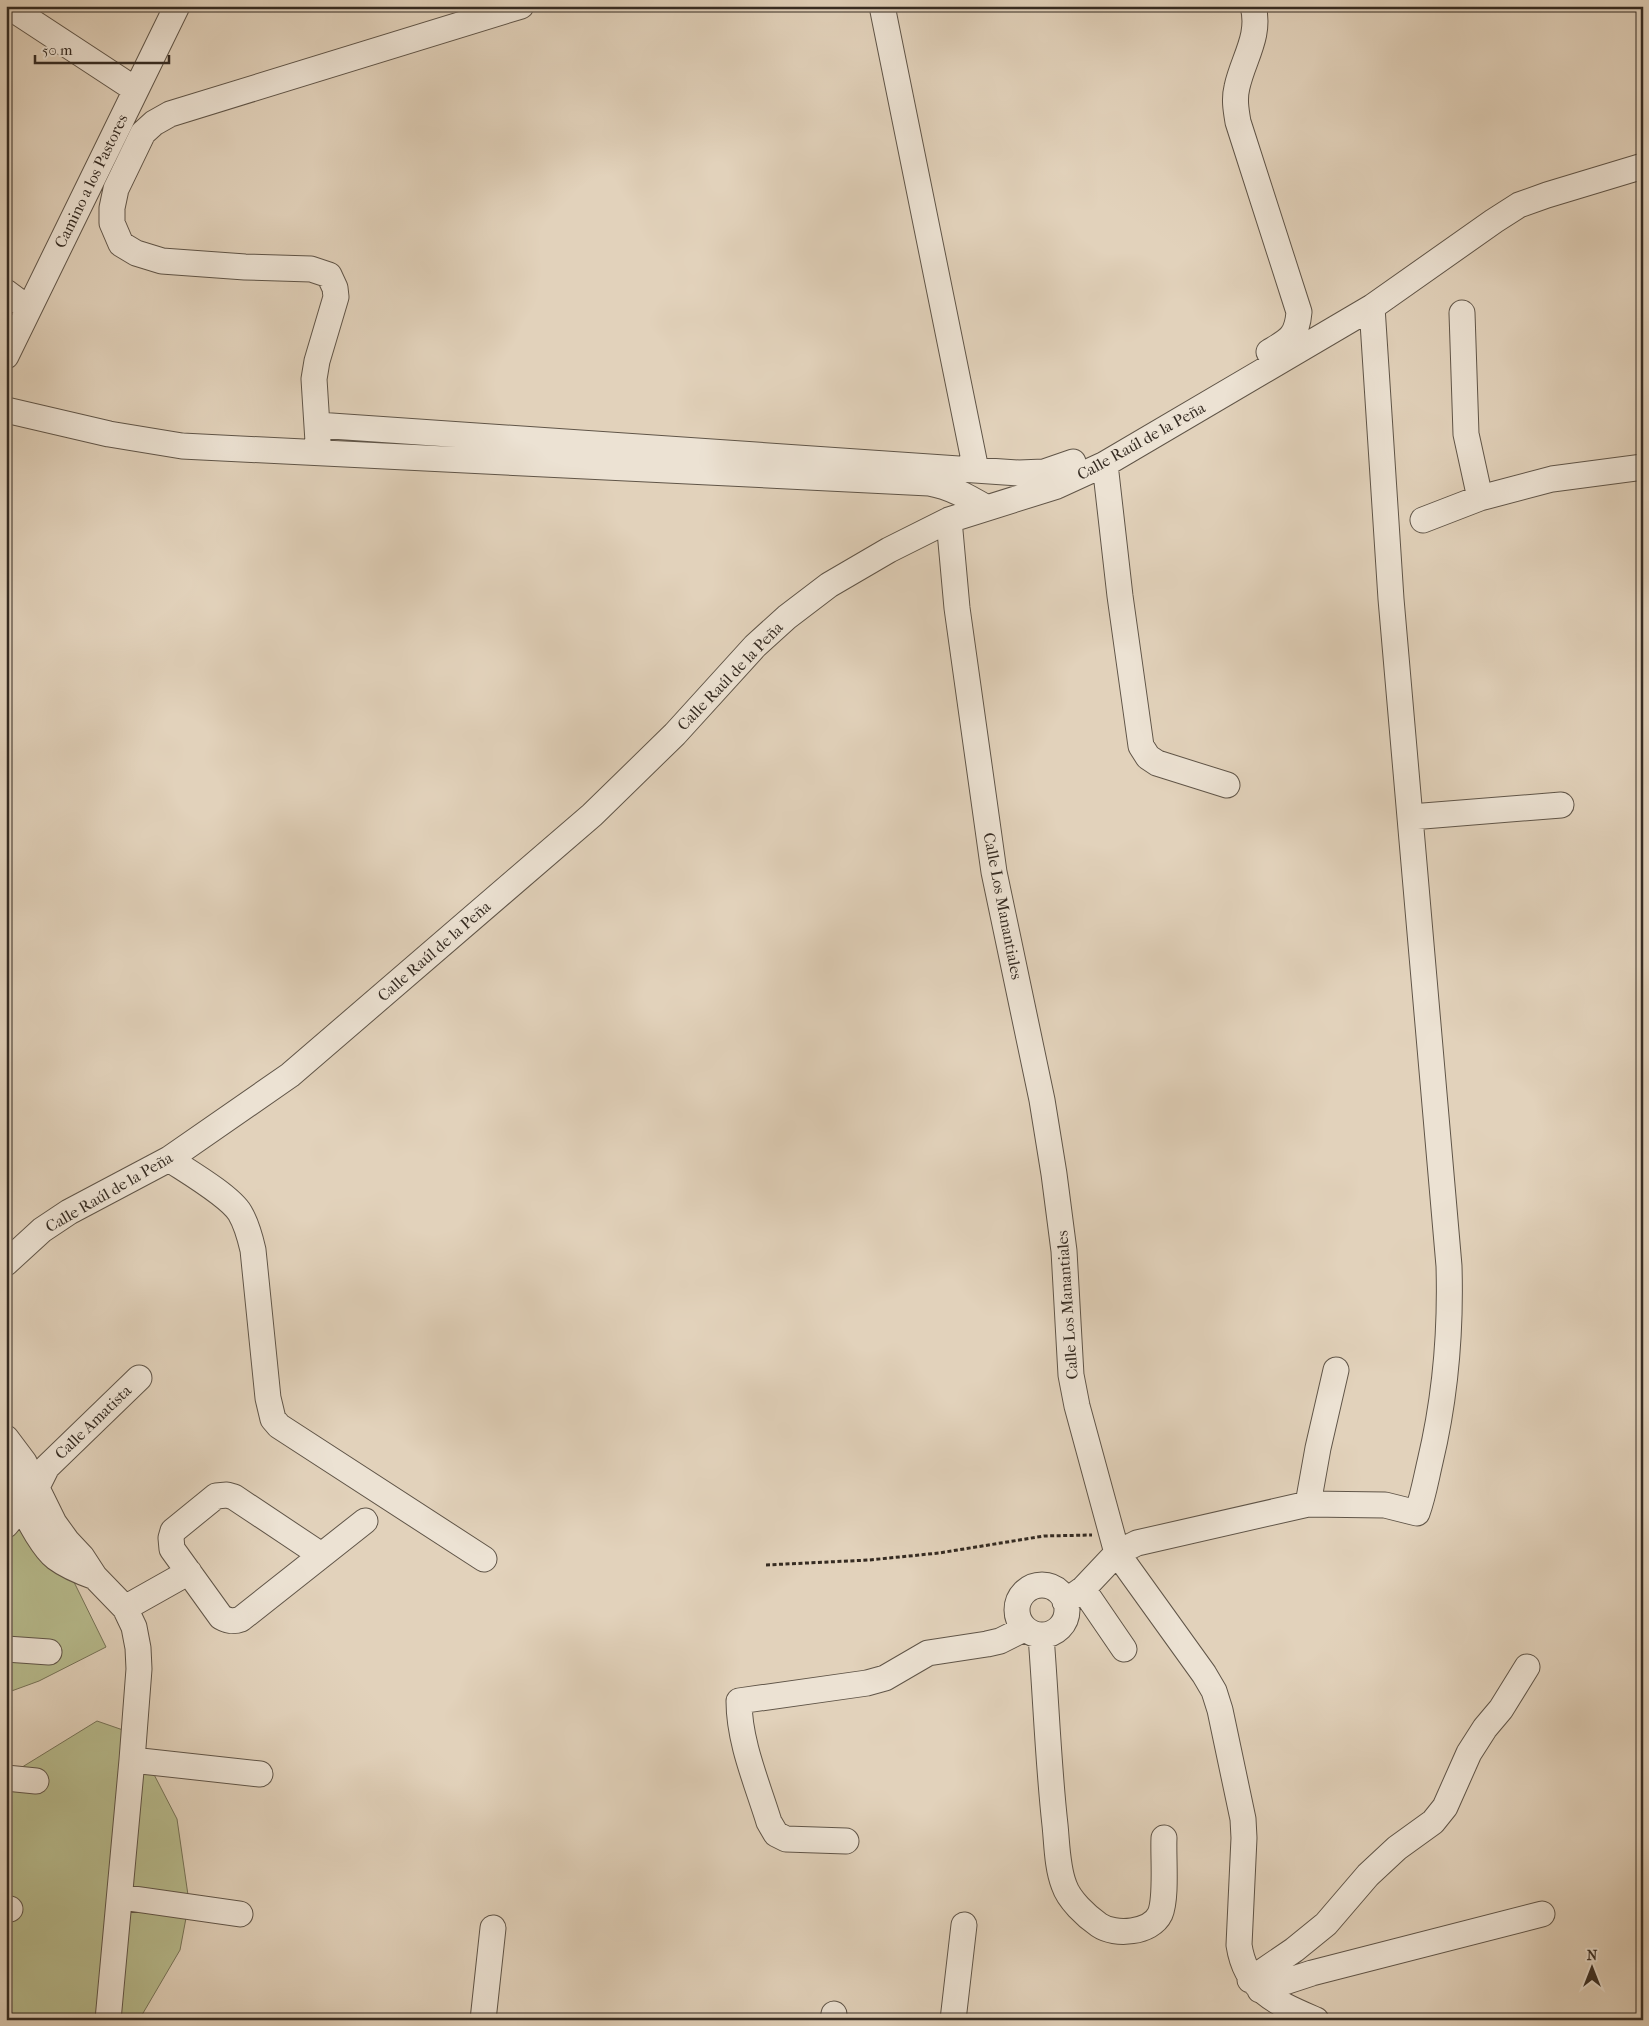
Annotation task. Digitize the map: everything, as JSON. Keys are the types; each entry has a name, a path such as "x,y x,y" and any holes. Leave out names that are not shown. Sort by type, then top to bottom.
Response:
{"street":[{"path":"8,6 136,90"},
{"name":"Camino a los Pastores","path":"6,356 177,6"},
{"path":"318,454 314,379 317,361 336,297 330,274 311,269 245,267 162,261 136,253 122,244 112,223 112,208 116,189 143,133 154,123 170,114 521,6"},
{"path":"882,6 976,470"},
{"path":"317,425 1019,473 1044,472 1088,456 1290,340 1296,332 1299,312 1238,122 1235,104 1237,87 1255,35 1253,6"},
{"name":"Calle Raúl de la Peña","path":"6,1262 42,1230 69,1212 169,1159 290,1075 592,816 675,734 755,646 787,617 830,585 889,550 948,520 1057,486 1104,464 1372,307 1519,205 1643,166"},
{"path":"6,292 29,309"},
{"path":"846,1841 786,1839 776,1834 769,1822 743,1735 739,1718 739,1701 867,1683 885,1678 928,1653 987,1644 1033,1632 1051,1634 1059,1629 1065,1621 1067,1611 1074,1596 1115,1543 1137,1543 1308,1504 1385,1505 1417,1513 1439,1426 1445,1390 1450,1315 1449,1266 1382,474 1372,307"},
{"path":"1462,314 1466,434 1480,498"},
{"path":"6,410 109,434 182,446 929,483 945,486 959,492 987,508"},
{"path":"1104,464 1141,746 1148,757 1157,763 1227,785"},
{"path":"1423,520 1480,498 1552,479 1643,466"},
{"name":"Calle Los Manantiales","path":"948,520 955,598 994,872 1042,1100 1054,1174 1064,1251 1071,1375 1077,1406 1115,1543 1204,1674 1214,1691 1220,1710 1243,1819 1244,1838 1239,1945 1242,1962 1255,1985"},
{"path":"1411,817 1561,805"},
{"path":"169,1159 228,1200 240,1212 248,1230 253,1250 268,1398 273,1419 279,1426 484,1559"},
{"path":"1308,1504 1318,1448 1336,1370"},
{"name":"Calle Amatista","path":"20,1489 139,1378"},
{"path":"6,1438 19,1453 20,1489 54,1523 82,1557 95,1577 126,1608 134,1627 139,1662 121,1898 108,2020"},
{"path":"321,1556 234,1497 222,1495 216,1496 173,1531 171,1538 172,1549 221,1617 235,1622 241,1619 321,1556 365,1521"},
{"path":"126,1608 189,1572"},
{"path":"1124,1649 1074,1596 1060,1593 1052,1587 1042,1585 1032,1587 1021,1597 1016,1611 1018,1621 1033,1632 1060,1864 1064,1885 1070,1898 1100,1926 1116,1930 1140,1930 1152,1923 1159,1915 1163,1904 1164,1838"},
{"path":"6,1649 49,1652"},
{"path":"1255,1985 1278,1962 1326,1924 1368,1875 1397,1848 1433,1822 1445,1807 1469,1753 1501,1709 1527,1666"},
{"path":"132,1760 260,1774"},
{"path":"6,1778 36,1781"},
{"path":"121,1898 240,1914"},
{"path":"1255,1985 1321,1971 1542,1914"},
{"path":"953,2020 964,1925"},
{"path":"483,2020 493,1928"},
{"path":"1255,1985 1284,2006 1316,2020"}],"path":[{"path":"766,1565 869,1560 939,1553 1044,1536 1115,1543"}],"green space":[{"path":"6,1444 106,1647 39,1681 6,1693"},
{"path":"97,1721 123,1730 146,1759 177,1819 189,1902 180,1950 139,2020 6,2020 6,1777"}]}
